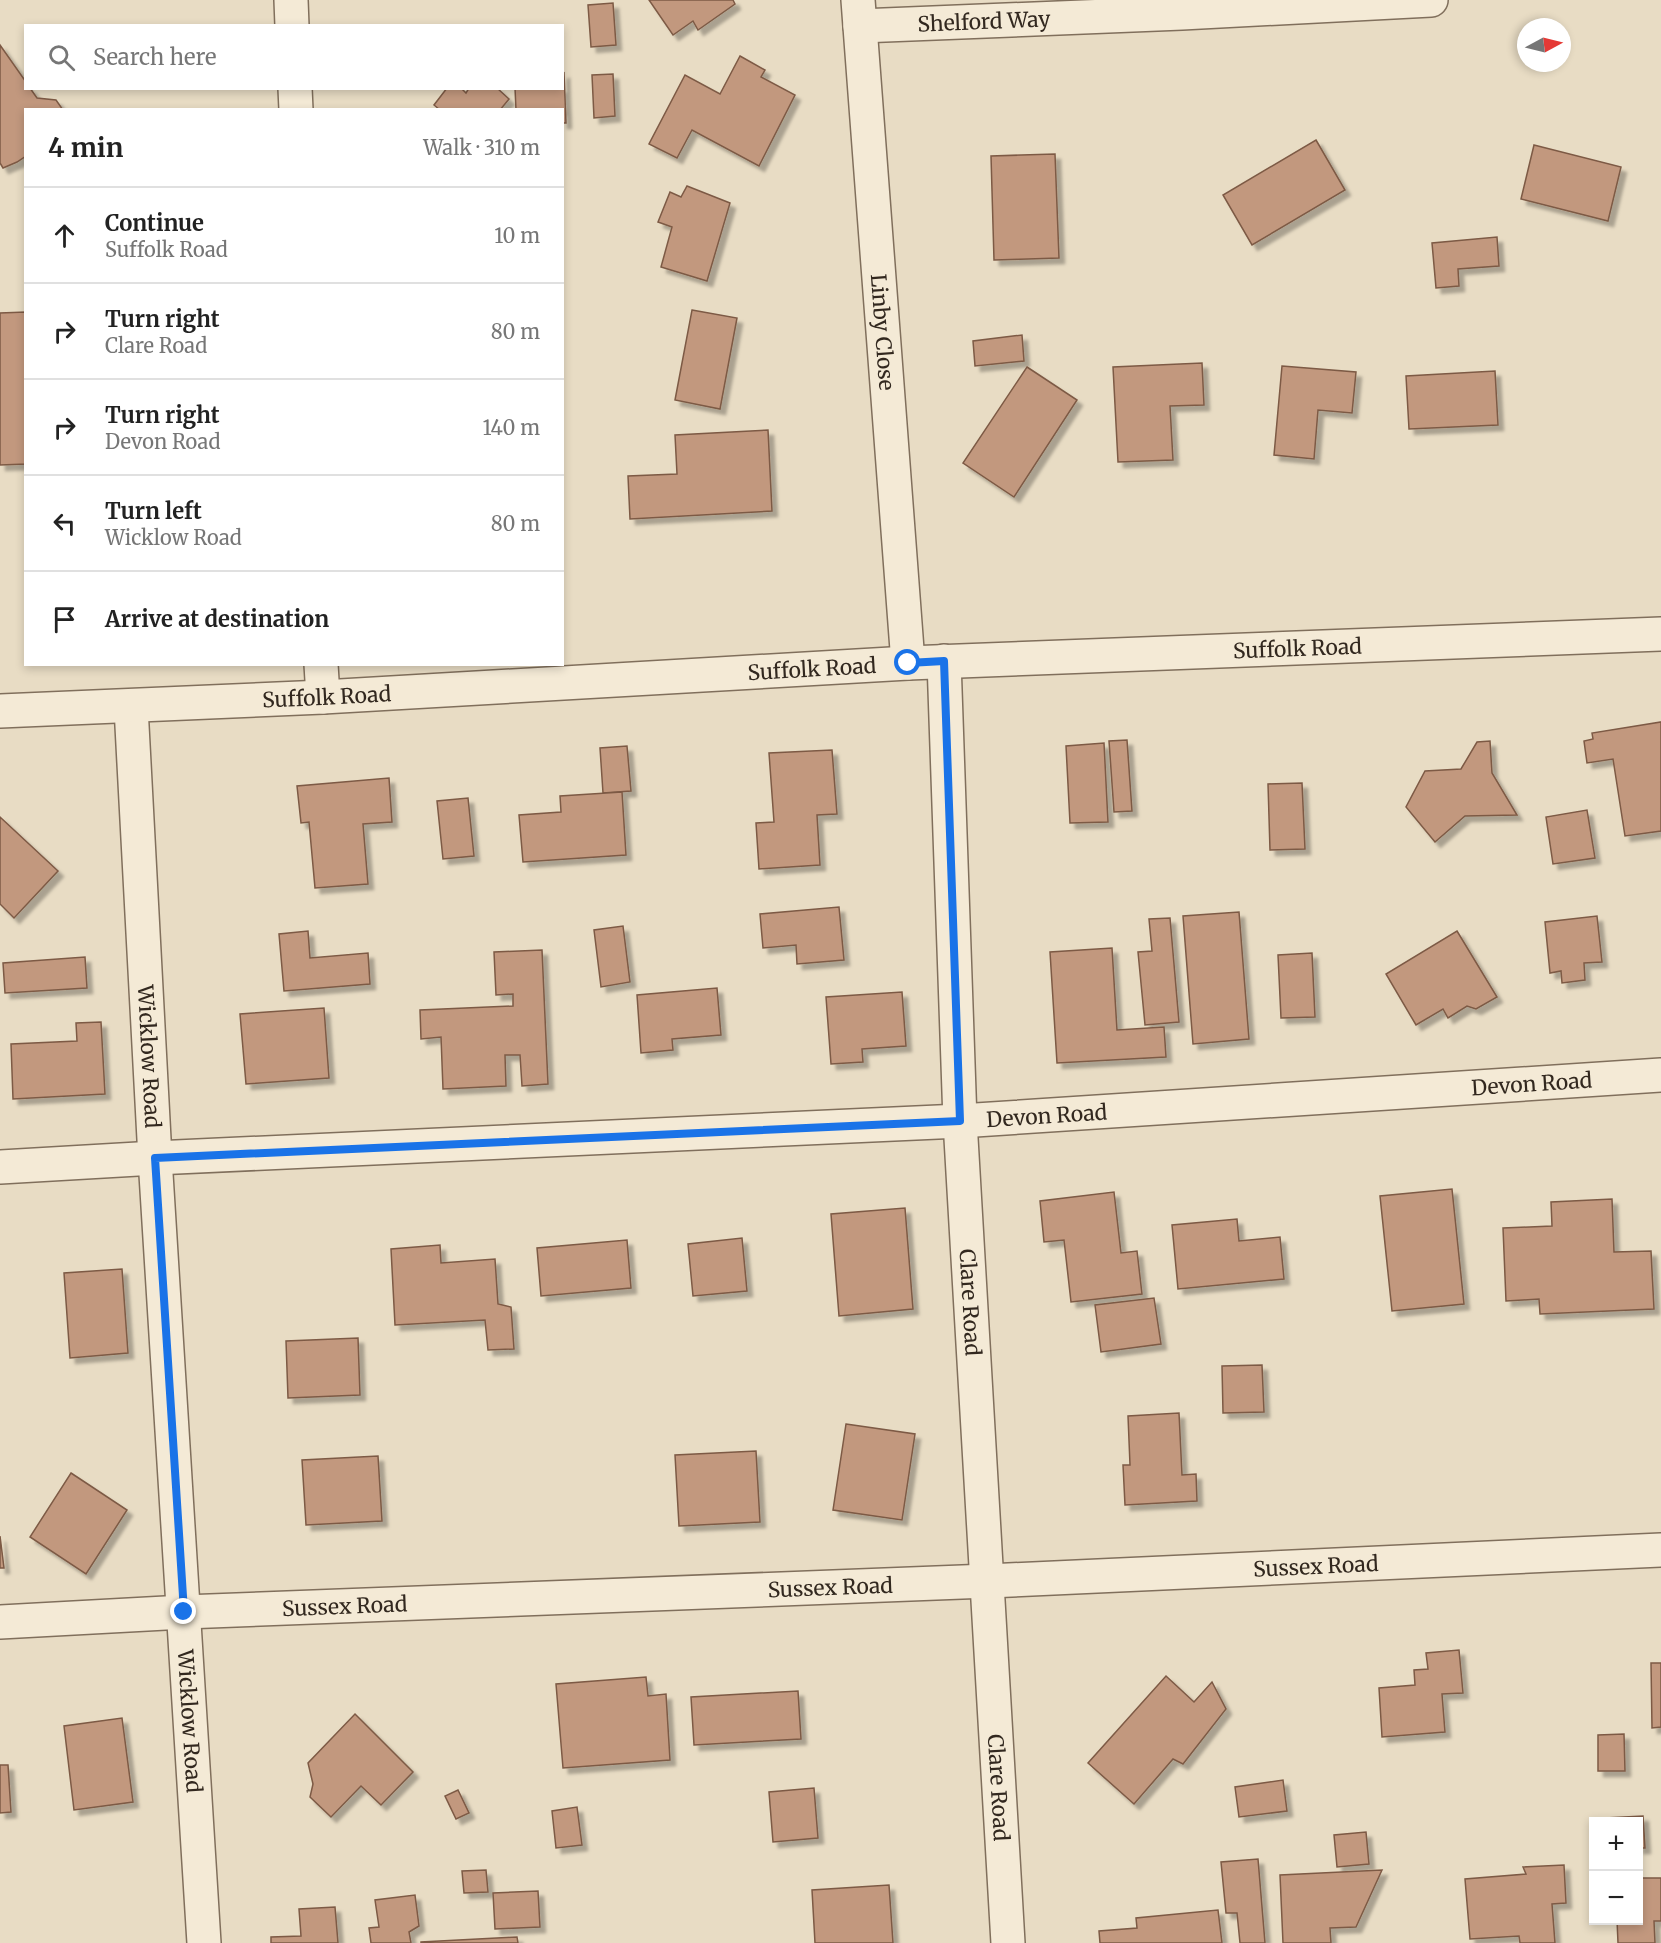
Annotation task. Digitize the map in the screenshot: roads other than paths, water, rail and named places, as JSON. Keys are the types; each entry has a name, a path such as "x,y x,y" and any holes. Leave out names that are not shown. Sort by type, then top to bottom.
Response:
{"street":[{"path":"291,0 292,24"},
{"name":"Shelford Way","path":"859,13 1431,0"},
{"name":"Linby Close","path":"859,13 908,663"},
{"path":"295,90 296,108"},
{"name":"Suffolk Road","path":"0,711 323,697 944,661 1661,634"},
{"name":"Clare Road","path":"944,661 960,1121 1008,1943"},
{"path":"321,666 323,697"},
{"name":"Wicklow Road","path":"131,706 155,1158 204,1943"},
{"name":"Devon Road","path":"0,1167 960,1121 1661,1075"},
{"name":"Sussex Road","path":"0,1622 184,1612 988,1581 1661,1550"}]}
